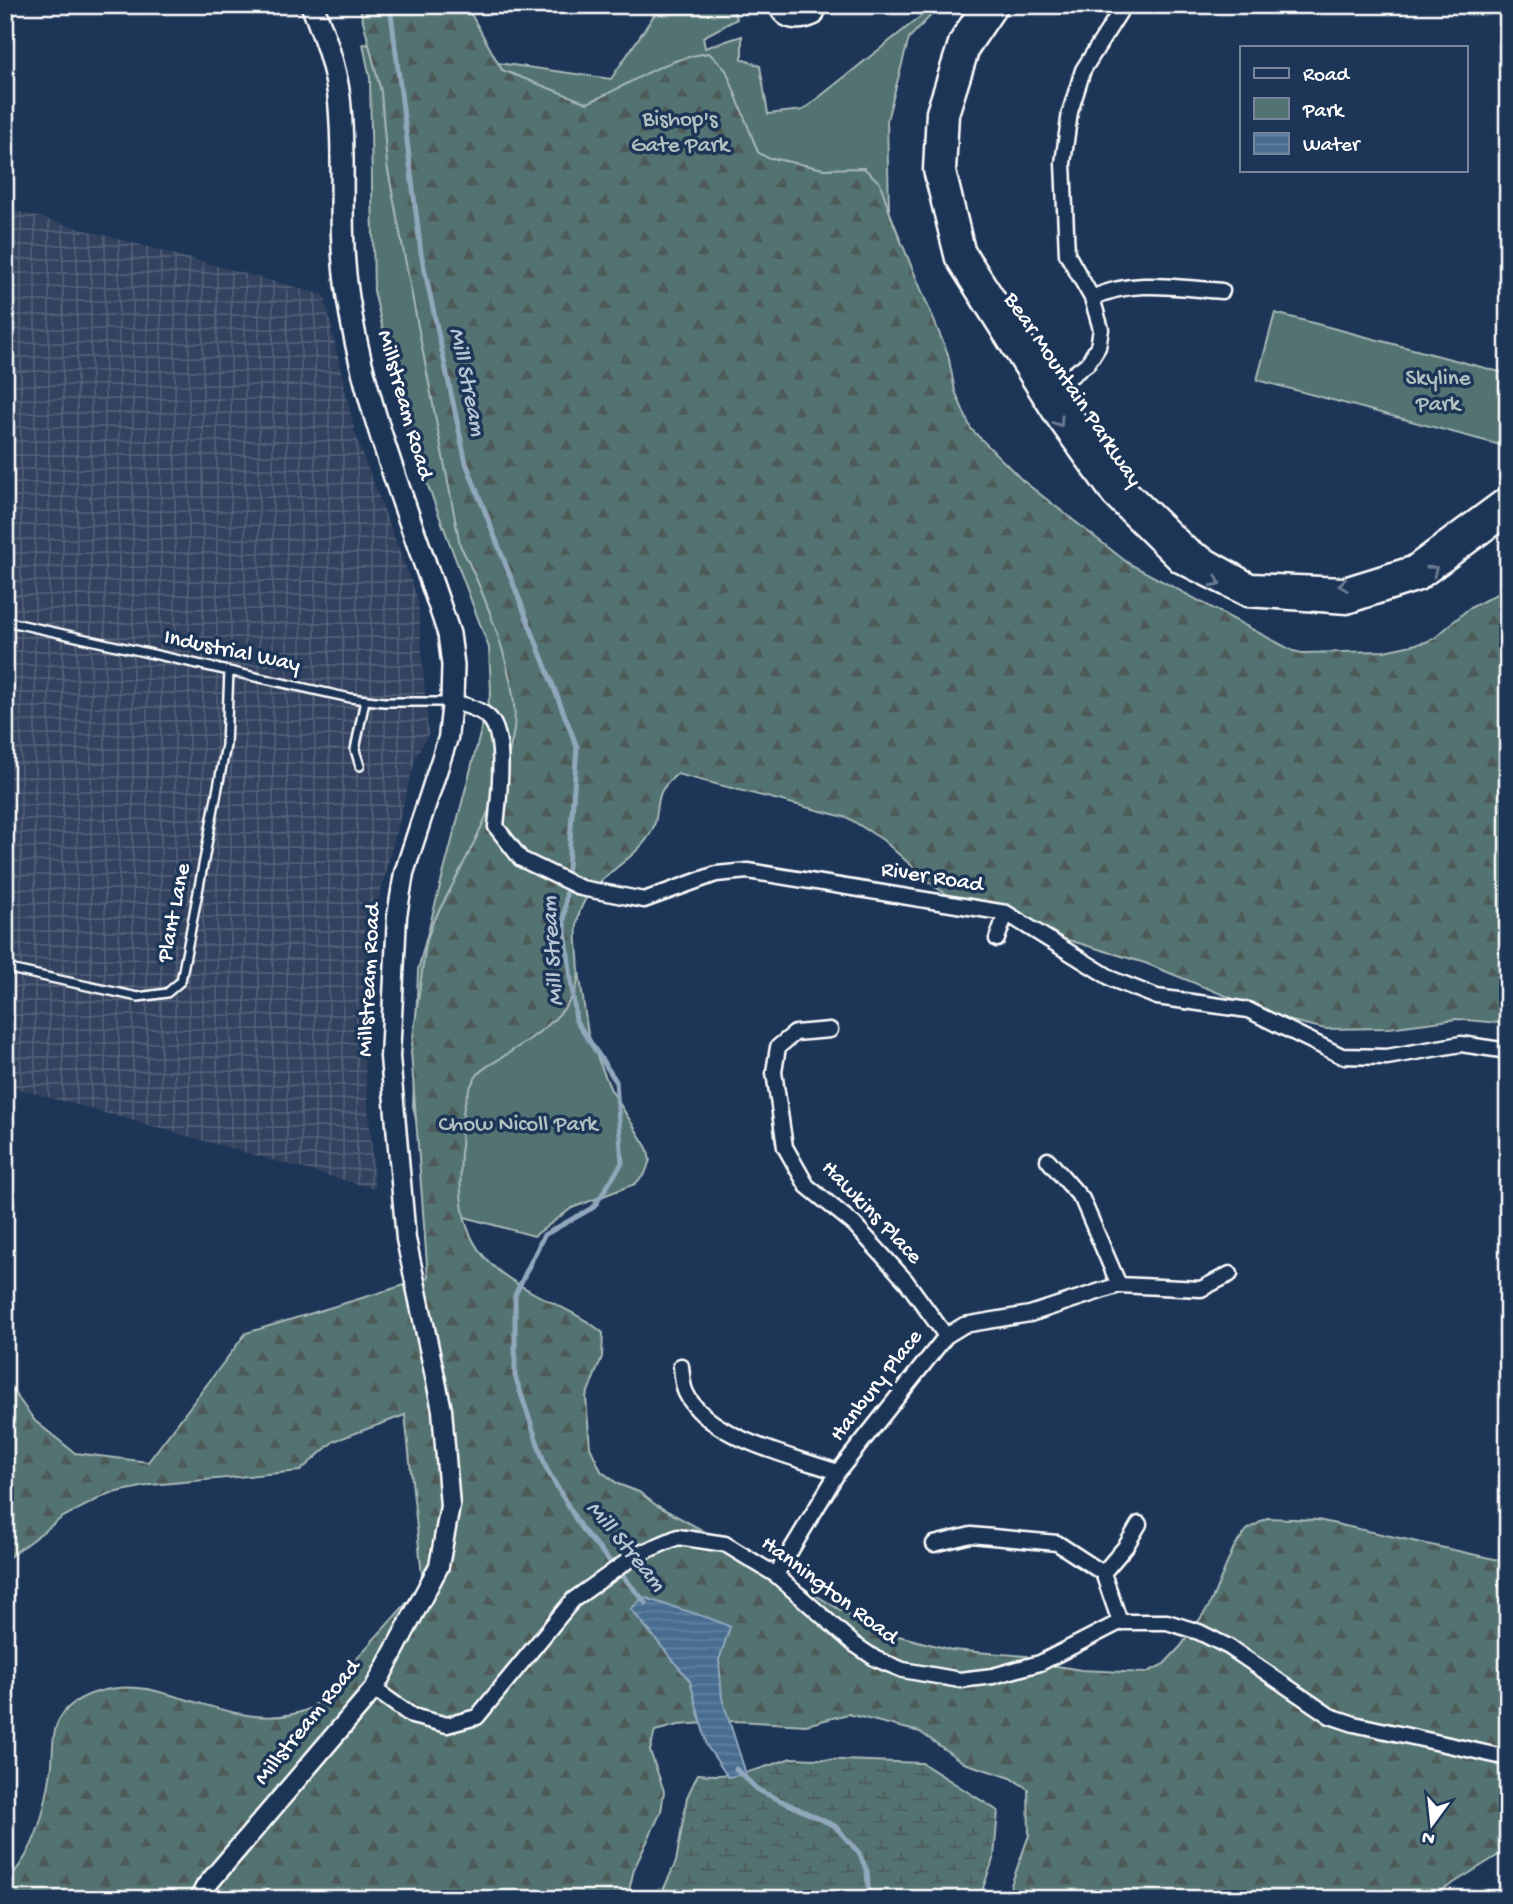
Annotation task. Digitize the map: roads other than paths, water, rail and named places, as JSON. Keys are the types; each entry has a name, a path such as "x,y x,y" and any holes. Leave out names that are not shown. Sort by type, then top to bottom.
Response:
{"main road":[{"name":"Millstream Road","path":"312,5 331,57 339,96 342,240 354,328 384,441 449,634 453,665 452,702"}],"street":[{"path":"776,5 784,18 796,23 815,17 820,5"},
{"name":"Bear Mountain Parkway","path":"981,5 959,40 936,112 933,170 955,259 1049,393 1124,485 1189,548 1251,583 1344,587 1412,566 1508,495"},
{"name":"Bear Mountain Parkway","path":"999,5 970,48 950,114 946,171 965,250 1112,497 1179,563 1247,597 1348,604 1419,581 1508,515"},
{"path":"1049,393 1088,363 1098,347 1101,329 1092,298 1067,254 1063,163 1070,112 1083,70 1124,5"},
{"path":"1092,298 1115,288 1146,285 1222,291"},
{"name":"River Road","path":"452,702 471,707 490,717 500,737 496,827 522,859 580,888 644,900 716,874 748,871 1006,913 1114,980 1157,997 1248,1010 1342,1056 1387,1057 1461,1044 1508,1051"},
{"name":"Millstream Road","path":"199,1899 206,1886 374,1689 439,1566 450,1506 442,1409 406,1239 390,1057 397,916 404,873 448,738 452,702"},
{"path":"997,939 1006,913"},
{"name":"Hawkins Place","path":"830,1030 795,1033 778,1047 774,1072 785,1147 807,1186 854,1224 906,1281 946,1336"},
{"path":"1048,1160 1082,1199 1119,1285"},
{"name":"Hanbury Place","path":"776,1575 838,1472 946,1336 964,1325 1030,1314 1119,1285 1201,1289 1230,1274"},
{"path":"681,1366 685,1392 702,1414 740,1437 838,1472"},
{"path":"1103,1573 1126,1546 1139,1524"},
{"path":"934,1544 971,1535 1057,1543 1103,1573 1121,1622"},
{"name":"Hannington Road","path":"374,1689 412,1716 447,1725 477,1717 573,1600 636,1555 678,1537 725,1544 776,1575 876,1659 903,1671 960,1680 993,1676 1040,1663 1121,1622 1167,1622 1199,1632 1229,1647 1330,1716 1354,1724 1508,1758"}],"lane":[{"name":"Industrial Way","path":"5,621 365,700 452,702"},
{"name":"Plant Lane","path":"5,968 138,997 167,993 181,981 226,745 229,671"},
{"path":"360,766 355,750 365,700"}],"water":[{"path":"644,1597 730,1627 719,1660 722,1698 746,1774 728,1777 707,1746 690,1681 631,1609"}],"waterway":[{"name":"Mill Stream","path":"390,5 421,253 466,463 577,747 564,921 576,1021 616,1081 622,1163 594,1207 544,1235 515,1295 515,1376 546,1468 581,1528 646,1603"},
{"name":"Mill Stream","path":"736,1769 758,1790 835,1826 859,1853 867,1871 869,1899"}],"park label":[{"name":"Bishop's Gate Park","path":"680,133"},
{"name":"Skyline Park","path":"1438,392"},
{"name":"Chow Nicoll Park","path":"518,1125"}]}
